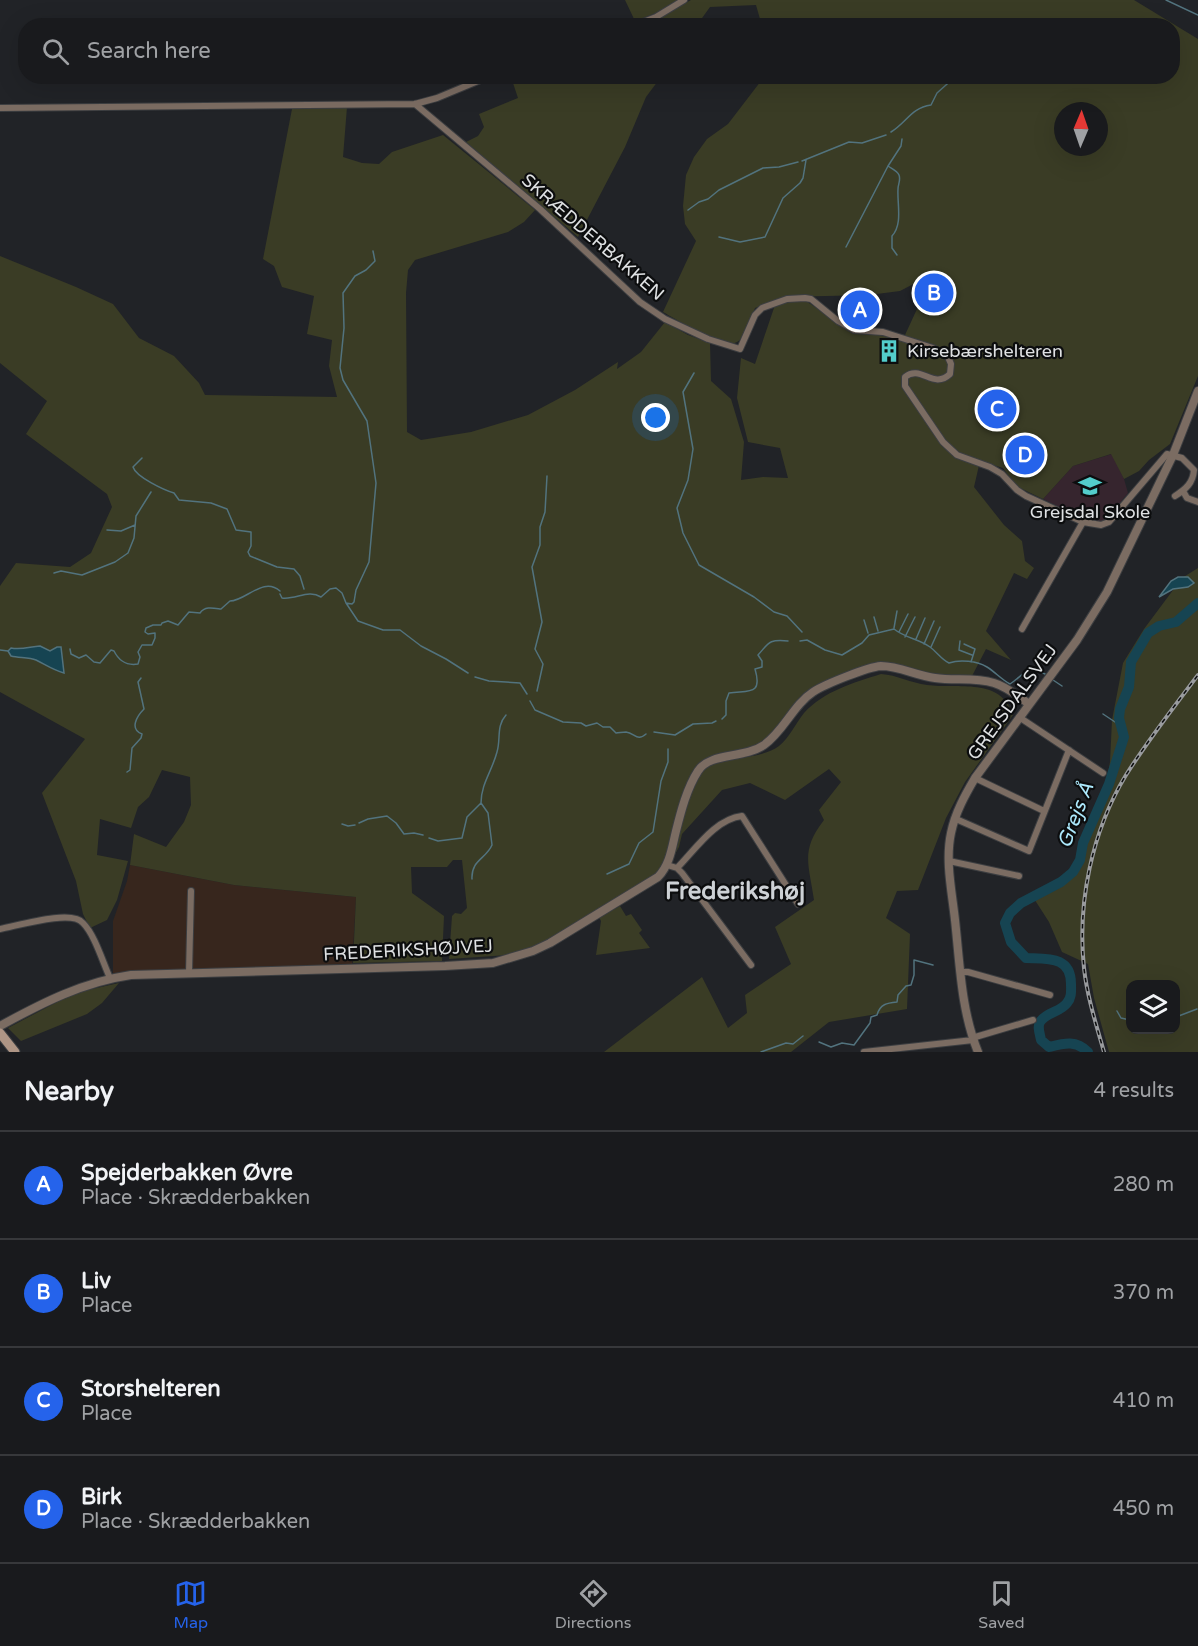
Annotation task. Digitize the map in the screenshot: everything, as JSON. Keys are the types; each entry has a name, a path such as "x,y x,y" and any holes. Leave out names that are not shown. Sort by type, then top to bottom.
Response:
{"main road":[{"path":"0,1033 15,1052"}],"street":[{"path":"653,18 684,0"},
{"path":"0,108 415,104 471,84"},
{"name":"SKRÆDDERBAKKEN","path":"415,104 540,209 640,302 665,319 708,339 740,348 755,315 762,308 786,299 805,298 811,299 838,321 854,330 883,332 933,348 948,357 951,364 950,374 944,380 917,373 907,375 904,382 943,442 957,455 1002,474 1026,496 1083,522 1101,525 1109,522 1163,456 1173,454"},
{"name":"GREJSDALSVEJ","path":"978,1052 966,1017 960,972 949,861 951,832 964,796 975,778 1077,640 1107,592 1173,454 1198,391"},
{"path":"1173,454 1182,458 1196,470 1190,485 1175,496"},
{"path":"1183,491 1187,498 1198,502"},
{"path":"1022,629 1083,522"},
{"path":"751,965 677,868 667,865 686,798 704,764 717,758 748,753 763,746 775,736 805,698 825,686 881,666 935,678 994,683 1029,704"},
{"path":"1019,717 1103,773"},
{"path":"956,819 1029,851 1069,750"},
{"path":"975,778 1044,811"},
{"path":"677,868 718,827 742,816 798,904"},
{"path":"949,861 1019,876"},
{"name":"FREDERIKSHØJVEJ","path":"0,1026 62,995 110,978 151,974 445,966 504,960 550,943 648,884 658,877 667,865"},
{"path":"189,973 191,891"},
{"path":"0,929 61,917 78,919 83,922 89,932 110,978"},
{"path":"960,972 1050,995"},
{"path":"864,1052 973,1039 1033,1020"}],"shaded area":[{"name":"Grejsdal Skole","path":"1112,454 1128,493 1105,521 1101,523 1081,518 1043,499 1073,466"},
{"path":"130,865 234,885 356,897 352,967 113,976 113,921"}],"green space":[{"path":"625,0 678,0 656,13 643,18 634,18"},
{"path":"691,0 1134,0 1164,18 760,18 756,5 710,7 702,18 659,18"},
{"path":"1180,28 1198,39 1198,376 1170,444 1139,471 1124,479 1111,454 1073,466 1043,499 1016,486 1003,468 980,461 974,487 1004,525 1022,541 1025,561 1034,568 1027,579 1014,573 986,631 1011,660 986,649 972,676 936,675 882,664 816,686 771,735 755,747 709,758 699,764 672,833 665,861 657,873 541,944 508,955 449,959 452,916 455,913 461,914 467,908 462,860 453,860 447,867 411,867 412,893 444,916 442,961 353,963 356,897 234,885 130,865 134,834 166,847 184,822 191,805 190,777 162,770 149,797 138,807 131,828 100,819 97,855 128,861 117,900 107,920 90,928 83,914 76,881 42,793 85,739 0,692 0,586 16,563 70,567 91,553 112,507 107,494 26,434 47,401 0,363 0,256 113,304 139,338 174,356 199,383 205,395 337,397 329,366 332,340 307,334 314,296 282,287 274,266 263,259 292,109 347,107 343,157 362,163 379,164 392,152 443,135 535,210 524,222 508,232 415,260 408,270 406,293 407,432 421,440 471,432 528,415 575,390 618,362 617,369 641,352 665,322 688,335 710,343 711,381 731,399 744,442 741,480 763,477 788,478 780,448 748,442 737,398 741,358 755,364 775,305 806,301 855,334 884,331 905,335 917,309 934,292 927,277 900,291 869,295 783,297 755,308 743,336 737,342 731,343 712,338 663,312 696,241 685,224 683,206 686,175 694,157 707,139 728,124 759,84 1180,84","holes":["40,646 50,651 61,647 63,673 33,658 20,658 11,648 21,650"]},
{"path":"513,84 656,84 646,97 625,147 578,237 466,142 478,136 484,127 479,114 518,98"},
{"path":"1198,568 1198,1052 1109,1052 1094,998 1088,964 1062,952 1049,922 1031,894 1067,875 1075,864 1081,843 1106,784 1110,762 1112,720 1123,663 1144,629 1182,578"},
{"path":"881,674 927,685 965,686 989,690 999,695 1007,703 1013,715 965,782 946,818 918,890 897,891 886,918 910,934 907,1009 829,1022 791,1052 604,1052 702,977 728,1028 747,1013 745,995 791,964 775,927 814,900 808,858 809,849 816,831 824,820 819,810 841,782 829,769 785,800 750,783 722,790 682,834 674,856 684,812 697,781 708,767 716,763 770,751 783,743 812,705 830,693"},
{"path":"620,906 626,916 631,914 642,930 639,933 650,948 596,955 601,921 599,917"},
{"path":"119,983 102,1003 87,1014 21,1041 8,1028 74,993"}],"water":[{"path":"1178,577 1188,577 1194,583 1188,587 1173,589 1159,597 1171,581"},
{"path":"40,646 50,651 61,647 64,673 33,659 11,656 8,651 11,648"}],"waterway":[{"path":"1166,0 1198,15"},
{"path":"891,132 914,112 931,105 937,93 947,84"},
{"path":"802,161 849,142 862,143 886,135"},
{"path":"897,255 892,248 892,236 898,220 900,177 888,166 901,146 902,139"},
{"path":"719,237 740,242 765,237 783,198 803,178 806,160"},
{"path":"688,210 719,190 763,168 798,162"},
{"path":"846,247 888,166"},
{"path":"346,603 354,602 356,590 369,562 376,483 367,421 343,380 340,368 344,328 343,293 355,276 375,261 373,251"},
{"path":"694,373 683,392 693,449 688,480 677,508 683,533 699,565 754,597 774,612 787,616 802,632"},
{"path":"142,458 133,467 139,475 174,493 179,500 211,503 227,509 236,530 251,532 251,546 248,552 250,556 277,567 294,569 300,576 304,589"},
{"path":"537,691 543,664 535,649 542,622 532,567 540,545 540,527 545,512 547,476"},
{"path":"54,573 61,571 82,575 115,562 128,553 134,538 136,516 151,492"},
{"path":"107,530 121,531 135,525"},
{"path":"70,649 71,654 79,658 86,655 94,662 100,663 111,650 123,662 138,664 140,657 138,652 142,645 152,645 155,638 155,633 145,632 146,628 168,621 178,625 189,612 200,613 209,608 221,609 230,601 267,586 280,591"},
{"path":"280,594 282,598 307,594 321,597 330,589 336,588 342,593 358,621 383,630 400,630 421,646 468,673"},
{"name":"Grejs Å","path":"1088,1052 1075,1044 1049,1047 1041,1040 1040,1022 1064,1006 1070,998 1070,975 1067,968 1057,961 1026,958 1011,942 1005,923 1010,913 1021,903 1061,882 1073,872 1080,860 1083,843 1109,784 1124,737 1119,718 1120,709 1129,687 1131,662 1148,633 1159,626 1176,622 1198,603"},
{"name":"Grejs Å","path":"1195,604 1198,607"},
{"path":"894,628 897,611"},
{"path":"899,632 908,614"},
{"path":"874,617 878,631"},
{"path":"905,637 915,617"},
{"path":"916,639 925,618"},
{"path":"864,620 868,633"},
{"path":"924,644 934,621"},
{"path":"931,647 940,627"},
{"path":"800,641 807,640 825,650 842,655 862,643 869,635 894,629 926,644 949,663 963,661 978,663 1010,684 1030,671 1045,674"},
{"path":"722,719 726,715 726,701 729,693 755,688 757,684 755,669 762,667 762,661 758,655 770,643 788,641"},
{"path":"960,641 959,650 972,655"},
{"path":"964,644 975,649 971,662"},
{"path":"0,650 8,651"},
{"path":"475,677 489,681 520,683 527,694"},
{"path":"127,772 130,770 132,748 142,734 135,726 144,709 138,682 141,678"},
{"path":"1053,680 1062,686"},
{"path":"530,701 535,710 563,722 581,723 586,726 597,723 603,727 610,727 616,733 626,732 638,737 646,734"},
{"path":"1103,714 1121,726"},
{"path":"429,838 438,841 462,838 467,817 481,803 483,790 497,752 501,724 506,715"},
{"path":"654,732 675,735 693,724 716,721"},
{"path":"607,874 629,864 639,843 653,832 661,781 668,762 668,749"},
{"path":"472,879 476,864 492,845 488,813 481,803"},
{"path":"359,823 387,816 404,834 423,835"},
{"path":"342,824 355,825"},
{"path":"819,1042 831,1047 842,1043 854,1045 870,1023 871,1017 877,1015 884,1005 897,1002 898,995 906,986 911,985 914,960 933,965"},
{"path":"1180,1015 1197,1009"},
{"path":"1117,1011 1121,1018 1126,1019"},
{"path":"761,1052 786,1043 793,1044 803,1036"}],"railway":[{"path":"1104,1052 1090,1000 1082,943 1085,893 1090,868 1104,820 1126,775 1198,675"}],"place":[{"name":"Liv","path":"934,293"},
{"name":"Spejderbakken Øvre","path":"860,310"},
{"name":"Kirsebærshelteren","path":"889,351"},
{"name":"Storshelteren","path":"997,409"},
{"name":"Birk","path":"1025,455"},
{"name":"Grejsdal Skole","path":"1090,486"}],"district":[{"name":"Frederikshøj","path":"735,891"}]}
